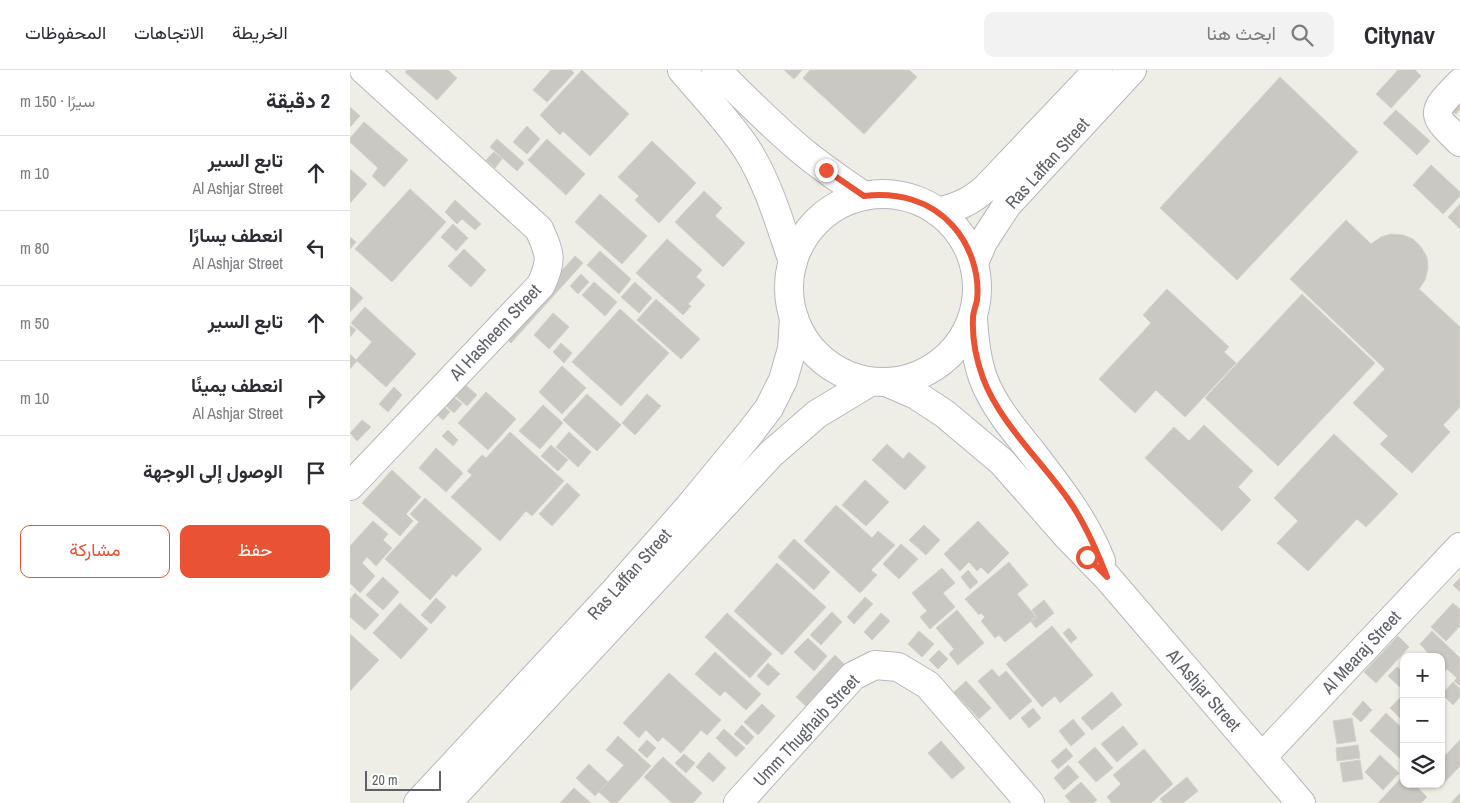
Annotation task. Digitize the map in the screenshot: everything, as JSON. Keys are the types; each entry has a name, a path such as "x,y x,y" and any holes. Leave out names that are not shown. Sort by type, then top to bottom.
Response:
{"street":[{"name":"Al Hasheem Street","path":"350,486 541,285 549,268 548,250 539,229 364,70"},
{"path":"682,70 747,150 764,181 793,262"},
{"path":"716,70 776,129 826,170 864,196"},
{"name":"Ras Laffan Street","path":"938,212 960,206 986,188 1098,70"},
{"name":"Ras Laffan Street","path":"974,263 983,242 1007,205 1132,70"},
{"path":"1460,83 1441,104 1438,114 1441,124 1460,142"},
{"path":"794,318 789,299 789,280 793,262 800,243 812,226 827,212 844,202 879,194 895,195 924,204 938,212 953,226 966,244 974,263 977,299 973,317 960,343 940,364 914,377 878,382"},
{"name":"Al Ashjar Street","path":"973,317 977,359 983,379 992,398 1070,502 1085,526 1107,577"},
{"name":"Ras Laffan Street","path":"418,803 614,592 689,507 750,433 769,408 783,380 792,349 794,318"},
{"name":"Al Ashjar Street","path":"794,318 802,337 815,353 831,366 843,373 916,395 945,414 988,448 1020,480 1087,557 1107,577 1301,803"},
{"name":"Ras Laffan Street","path":"447,803 771,454 817,414 878,382"},
{"name":"Al Mearaj Street","path":"1262,757 1460,547"},
{"name":"Umm Thughaib Street","path":"738,803 853,676 875,665 898,667 928,685 1030,803"}],"building":[{"path":"407,70 448,70 457,78 437,100 405,72"},
{"path":"551,70 571,70 574,73 547,102 533,90"},
{"path":"582,70 629,114 590,156 563,131 560,135 540,115"},
{"path":"784,70 802,70 794,79"},
{"path":"810,70 909,70 917,77 864,134 803,78"},
{"path":"1398,70 1415,70 1421,76 1391,108 1376,94"},
{"path":"1280,77 1358,152 1237,280 1160,208"},
{"path":"1460,102 1460,109 1456,114 1446,104"},
{"path":"350,107 360,116 350,127"},
{"path":"1396,110 1430,141 1417,155 1383,123"},
{"path":"364,122 408,160 384,187 372,176 378,168 350,142 350,138"},
{"path":"527,126 540,139 527,154 513,142"},
{"path":"497,139 524,163 517,171 490,147"},
{"path":"547,139 585,174 566,195 528,160"},
{"path":"652,141 696,183 659,223 635,200 639,196 618,177"},
{"path":"494,152 502,159 495,168 486,160"},
{"path":"1431,165 1460,192 1460,196 1443,214 1413,185"},
{"path":"350,169 367,184 350,203"},
{"path":"410,189 446,222 392,282 355,249"},
{"path":"704,191 722,208 715,216 745,243 723,267 675,222"},
{"path":"600,194 647,236 622,264 575,222"},
{"path":"455,200 481,224 475,230 462,219 457,224 445,212"},
{"path":"1460,204 1460,229 1448,217"},
{"path":"1346,220 1371,244 1381,237 1391,234 1403,235 1413,239 1427,257 1428,268 1425,280 1419,289 1460,327 1460,407 1443,425 1450,432 1412,473 1380,444 1388,436 1353,403 1385,369 1290,279"},
{"path":"453,224 468,238 456,251 441,237"},
{"path":"350,237 356,242 350,249"},
{"path":"667,239 702,270 696,277 705,285 688,304 691,306 683,315 636,273"},
{"path":"464,249 486,270 471,287 448,266"},
{"path":"600,251 631,279 619,294 587,265"},
{"path":"575,256 583,263 511,343 503,335"},
{"path":"581,274 589,282 578,294 570,286"},
{"path":"594,282 617,302 605,316 582,295"},
{"path":"635,282 652,298 639,313 621,297"},
{"path":"350,286 363,298 350,312"},
{"path":"1167,289 1229,347 1224,352 1236,363 1185,417 1156,390 1135,413 1099,379 1151,323 1143,315"},
{"path":"1302,294 1375,363 1278,466 1205,398"},
{"path":"656,299 700,339 681,359 637,320"},
{"path":"365,307 416,354 386,387 356,360 372,342 351,323"},
{"path":"620,309 669,353 621,406 572,362"},
{"path":"553,313 569,327 549,349 534,335"},
{"path":"350,325 356,330 350,337"},
{"path":"561,343 572,353 564,363 553,352"},
{"path":"350,354 357,361 350,369"},
{"path":"562,366 586,388 562,414 539,392"},
{"path":"461,381 477,395 467,406 451,392"},
{"path":"394,387 402,395 388,412 379,404"},
{"path":"447,392 462,404 454,413 439,400"},
{"path":"486,392 516,419 488,450 458,423"},
{"path":"587,394 621,425 597,451 563,420"},
{"path":"647,394 661,406 635,435 622,423"},
{"path":"439,402 450,412 443,420 432,410"},
{"path":"543,405 563,423 540,449 519,431"},
{"path":"362,420 371,427 357,441 350,433"},
{"path":"1204,425 1253,471 1238,487 1251,500 1222,531 1145,458 1174,427 1189,441"},
{"path":"448,430 458,440 453,446 442,436"},
{"path":"510,432 564,481 532,516 526,511 500,541 451,497 472,475 467,471 482,455 486,458"},
{"path":"569,432 591,452 578,467 556,447"},
{"path":"1334,434 1398,494 1366,527 1357,519 1308,571 1277,543 1298,521 1274,498"},
{"path":"887,444 903,459 909,452 926,467 905,490 872,460"},
{"path":"551,445 568,460 558,471 541,456"},
{"path":"436,448 463,473 446,492 419,468"},
{"path":"392,470 421,497 406,514 413,521 400,536 362,503"},
{"path":"865,480 889,502 866,526 842,505"},
{"path":"567,483 580,495 552,526 539,514"},
{"path":"425,498 482,549 456,577 453,574 430,600 385,559 419,522 410,514"},
{"path":"836,505 872,538 878,531 895,545 871,570 877,575 860,593 804,541"},
{"path":"373,521 388,534 383,540 392,548 376,566 367,557 362,563 375,576 360,593 350,583 350,546"},
{"path":"978,521 1009,553 988,574 981,567 977,571 969,562 960,571 944,554"},
{"path":"924,525 940,540 926,555 909,540"},
{"path":"794,539 830,572 814,590 778,557"},
{"path":"901,544 918,559 899,579 883,564"},
{"path":"1009,562 1028,585 1017,594 1036,617 1005,642 999,635 995,638 981,621 985,617 981,613 979,615 965,599"},
{"path":"777,563 826,607 782,655 734,611"},
{"path":"942,568 955,583 943,593 955,607 930,629 920,617 927,611 912,593"},
{"path":"968,570 978,582 970,589 961,577"},
{"path":"383,577 399,592 383,610 366,595"},
{"path":"1460,578 1460,592 1453,585"},
{"path":"355,593 379,615 365,630 350,617 350,599"},
{"path":"865,597 873,604 854,624 847,617"},
{"path":"436,598 446,607 431,624 421,615"},
{"path":"1044,600 1054,613 1036,628 1031,622 1037,617 1032,610"},
{"path":"400,603 428,629 401,659 373,633"},
{"path":"1453,603 1460,609 1460,626 1446,641 1431,627"},
{"path":"957,610 984,643 958,665 949,654 954,649 936,628"},
{"path":"832,612 842,622 821,645 810,635"},
{"path":"727,613 772,654 750,678 705,637"},
{"path":"881,613 890,621 872,640 864,632"},
{"path":"1052,626 1093,675 1060,703 1055,696 1042,707 1006,664"},
{"path":"1069,628 1077,638 1071,643 1063,633"},
{"path":"919,631 934,644 922,657 908,644"},
{"path":"1432,631 1460,658 1460,686 1454,681 1457,678 1447,669 1445,671 1445,653 1428,653 1420,644"},
{"path":"350,634 379,660 350,691"},
{"path":"1398,636 1409,647 1404,653 1400,653 1400,657 1376,683 1364,672"},
{"path":"808,638 827,656 814,671 794,652"},
{"path":"939,650 948,659 938,669 929,660"},
{"path":"715,652 761,694 746,710 725,691 720,696 695,674"},
{"path":"835,655 844,664 806,706 796,697"},
{"path":"768,663 780,674 768,686 757,676"},
{"path":"1397,667 1400,670 1400,687 1388,676"},
{"path":"992,669 999,677 1006,671 1032,701 1010,720 978,681"},
{"path":"669,673 721,720 707,735 701,730 681,753 663,737 658,742 646,730 639,738 623,723"},
{"path":"966,681 991,708 979,719 954,692"},
{"path":"1453,682 1460,689 1460,697 1453,705 1445,697 1445,691"},
{"path":"1112,692 1122,705 1092,730 1081,718"},
{"path":"1400,698 1400,718 1390,708"},
{"path":"1363,701 1372,710 1361,722 1352,714"},
{"path":"762,704 775,716 758,735 744,722"},
{"path":"1033,708 1041,718 1029,728 1021,718"},
{"path":"1386,713 1400,726 1400,758 1370,731"},
{"path":"1352,718 1356,741 1337,744 1333,721"},
{"path":"1073,719 1085,734 1071,746 1059,731"},
{"path":"742,725 754,737 747,745 734,734"},
{"path":"1123,726 1138,744 1117,762 1101,744"},
{"path":"724,729 745,748 736,757 716,738"},
{"path":"618,736 651,766 617,803 611,803 599,792 624,765 606,750"},
{"path":"647,740 656,748 647,758 638,750"},
{"path":"1460,740 1460,766 1445,782 1445,756"},
{"path":"941,741 965,768 952,779 928,753"},
{"path":"1358,745 1360,758 1337,761 1336,748"},
{"path":"1095,747 1113,768 1096,782 1078,762"},
{"path":"1066,748 1073,756 1058,769 1051,761"},
{"path":"1144,749 1173,784 1151,803 1112,803 1107,797 1121,784 1113,775"},
{"path":"709,752 726,768 713,782 696,767"},
{"path":"684,754 695,763 686,773 675,763"},
{"path":"1380,755 1399,773 1383,790 1365,772"},
{"path":"663,757 702,793 693,803 672,803 644,777"},
{"path":"1360,760 1363,779 1343,782 1340,763"},
{"path":"589,764 608,782 595,796 576,778"},
{"path":"1068,765 1079,777 1064,790 1054,778"},
{"path":"1187,777 1198,791 1183,803 1163,803 1160,799"},
{"path":"1400,779 1400,788 1418,788 1427,797 1421,803 1378,803"},
{"path":"1081,782 1097,800 1093,803 1071,803 1065,796"},
{"path":"574,788 591,803 560,803"},
{"path":"1460,793 1460,803 1451,803"}],"route":[{"path":"826,170 864,196 879,194 895,195 910,198 924,204 938,212 953,226 966,244 974,263 977,281 977,299 973,317 974,338 977,359 983,379 992,398 1016,432 1070,502 1085,526 1107,577 1087,557"}]}
